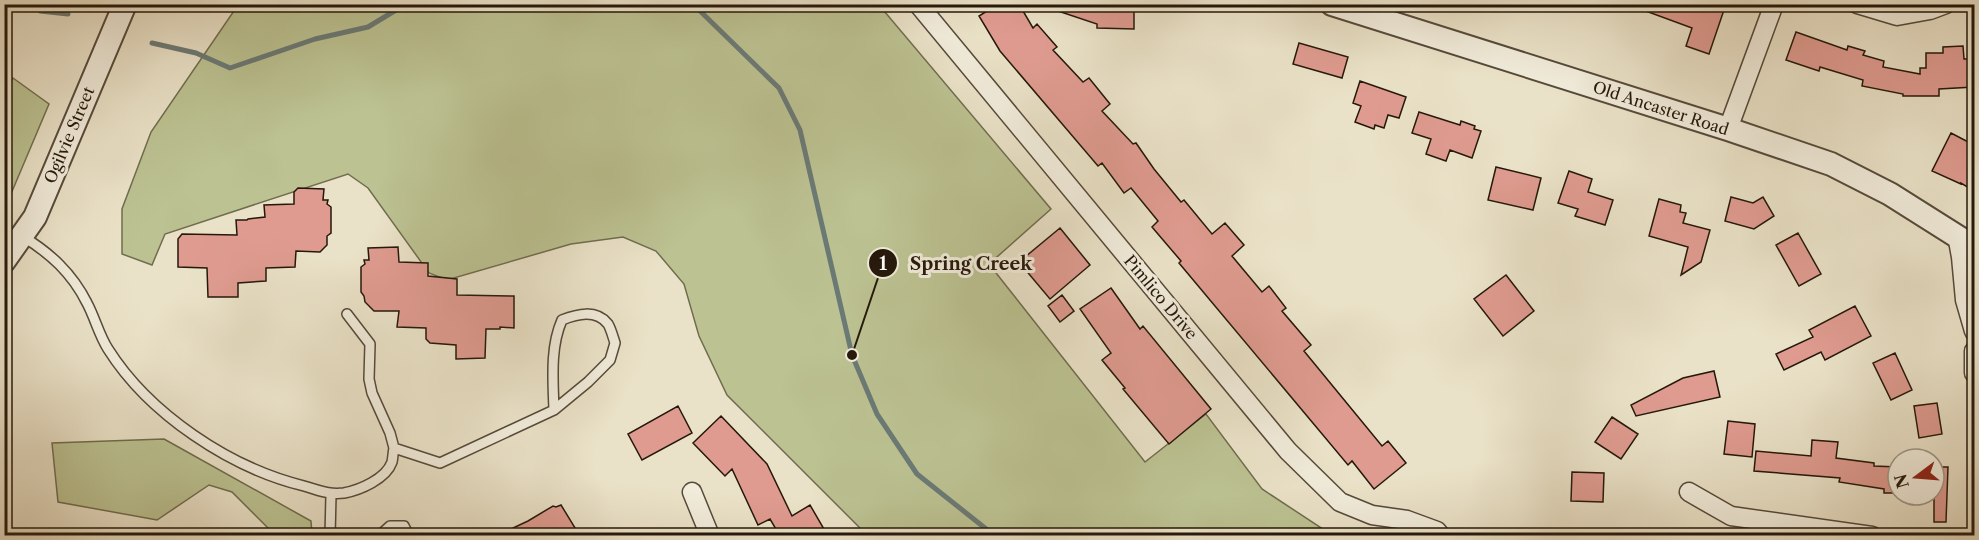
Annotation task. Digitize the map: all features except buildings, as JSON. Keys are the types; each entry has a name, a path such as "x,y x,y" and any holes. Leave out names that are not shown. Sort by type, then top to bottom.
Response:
{"street":[{"name":"Ogilvie Street","path":"4,261 39,207 124,4"},
{"name":"Pimlico Drive","path":"918,4 1288,451 1340,502 1372,515 1407,520 1437,531 1441,536"},
{"name":"Old Ancaster Road","path":"1332,4 1728,129 1831,164 1890,194 1966,241"},
{"path":"1728,129 1774,4"},
{"path":"1857,4 1897,16 1946,4"},
{"path":"1966,241 1961,257 1965,300 1974,331"},
{"path":"1974,351 1974,373"},
{"path":"692,492 710,536"},
{"path":"1689,492 1731,516 1872,536"}],"lane":[{"path":"22,236 42,248 66,270 87,302 107,348 133,382 172,419 210,446 246,466 284,482 332,495 355,490 374,481 392,463 394,448 390,433 372,393 369,378 370,344 348,314"},
{"path":"394,448 440,463 554,410 610,360 615,343 608,324 596,315 577,313 562,320 555,335 552,378 554,410"},
{"path":"330,536 332,495"},
{"path":"379,536 390,526 404,526 409,536"}],"green space":[{"path":"238,5 879,5 1051,209 989,264 1145,462 1206,414 1262,489 1332,535 867,535 727,395 699,336 684,284 656,251 623,237 571,244 447,280 429,273 368,188 348,174 165,234 152,265 122,254 122,209 151,132"},
{"path":"13,78 49,104 5,208 5,91"},
{"path":"164,439 311,521 312,535 275,535 232,492 209,485 157,520 58,502 52,443"}],"waterway":[{"path":"39,4 40,11 68,14"},
{"path":"152,43 196,53 230,68 315,39 368,27 406,4"},
{"path":"688,4 698,9 779,88 800,130 852,355 877,414 917,474 995,536"}],"place":[{"name":"Spring Creek","path":"852,355"}]}
